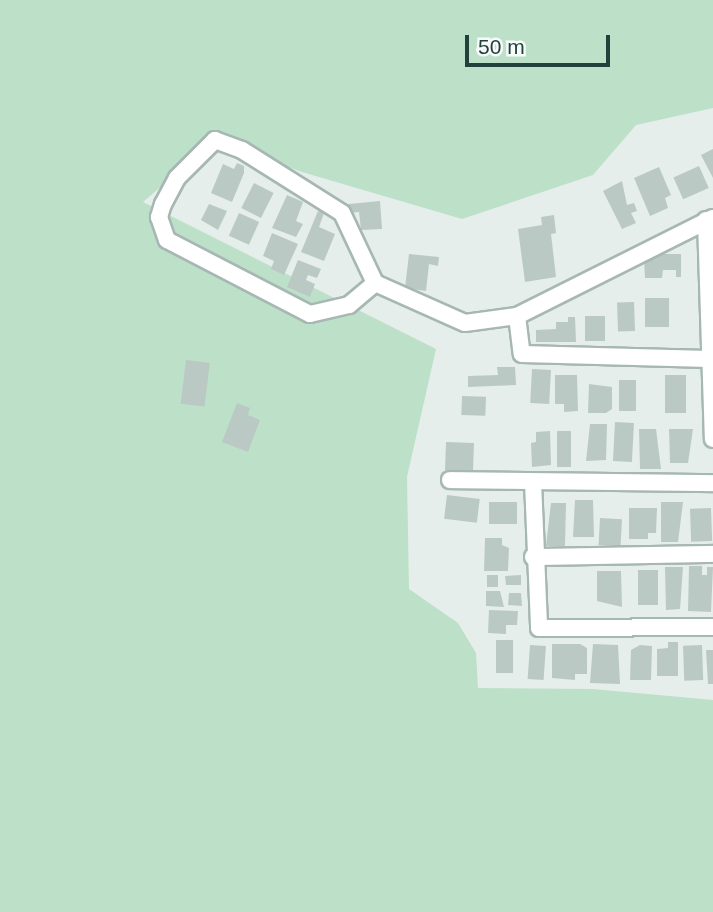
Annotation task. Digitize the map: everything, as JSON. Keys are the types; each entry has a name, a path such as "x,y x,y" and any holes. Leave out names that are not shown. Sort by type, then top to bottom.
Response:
{"street":[{"path":"375,283 349,304 310,314 167,240 159,217 177,178 215,140 242,150 342,213 375,283 465,323 517,316 710,219 709,359 713,439"},
{"path":"517,316 522,354 709,359"},
{"path":"450,480 713,483"},
{"path":"533,482 533,558 539,628 713,627"},
{"path":"533,558 713,554"}],"green space":[{"path":"0,0 713,0 713,108 636,125 593,175 462,219 302,172 215,140 143,202 436,349 407,477 409,589 458,623 476,653 478,688 593,689 713,700 713,912 0,912"}],"building":[{"path":"713,149 713,178 701,155"},
{"path":"237,163 244,166 244,173 232,202 211,193 223,164 234,169"},
{"path":"699,166 709,188 683,199 673,177"},
{"path":"659,167 671,195 665,198 668,208 650,216 634,178"},
{"path":"622,181 627,205 634,203 637,211 631,213 636,223 622,229 603,191"},
{"path":"254,183 274,193 261,218 241,208"},
{"path":"287,195 303,202 296,221 303,224 296,237 272,228"},
{"path":"380,201 382,229 361,230 359,212 349,213 349,204"},
{"path":"209,204 227,211 218,230 201,220"},
{"path":"318,211 324,213 319,227 335,234 324,261 301,252"},
{"path":"239,213 259,222 249,245 229,236"},
{"path":"554,215 556,233 551,234 556,277 525,282 518,229 542,225 541,217"},
{"path":"272,233 298,244 284,275 271,269 274,261 263,256"},
{"path":"409,254 439,257 438,266 429,264 426,291 405,288"},
{"path":"658,254 681,254 681,277 676,277 676,270 663,270 662,278 645,278 644,258"},
{"path":"298,260 321,269 317,278 308,275 306,280 315,284 310,297 287,287"},
{"path":"645,298 669,298 669,327 645,327"},
{"path":"634,302 635,331 618,332 617,303"},
{"path":"585,316 605,316 605,341 585,341"},
{"path":"568,317 575,317 576,342 536,342 536,330 556,329 556,322 568,322"},
{"path":"186,360 210,363 204,407 181,404"},
{"path":"497,367 515,367 516,385 468,387 468,376 498,375"},
{"path":"532,369 551,370 549,404 530,403"},
{"path":"555,375 577,375 578,411 564,412 564,404 555,404"},
{"path":"665,375 686,375 686,413 665,413"},
{"path":"619,380 636,380 636,411 619,411"},
{"path":"589,384 612,387 612,409 606,413 588,413"},
{"path":"462,396 486,397 485,416 461,415"},
{"path":"237,403 250,408 248,415 260,420 248,452 222,442"},
{"path":"615,422 634,423 632,462 613,461"},
{"path":"590,424 607,424 606,460 586,461"},
{"path":"639,429 656,429 661,469 640,469"},
{"path":"669,429 693,429 688,463 670,463"},
{"path":"550,431 551,465 532,467 531,443 536,442 536,432"},
{"path":"557,431 571,431 571,467 557,467"},
{"path":"446,442 474,443 473,471 445,470"},
{"path":"447,495 480,499 477,523 444,519"},
{"path":"575,500 593,500 594,537 573,537"},
{"path":"489,502 517,502 517,524 489,524"},
{"path":"661,502 683,502 678,542 661,542"},
{"path":"551,503 566,503 565,546 546,546"},
{"path":"629,508 657,508 656,533 648,533 648,539 629,539"},
{"path":"711,508 712,541 691,542 690,509"},
{"path":"600,518 622,519 621,546 599,545"},
{"path":"485,538 502,538 502,545 509,548 508,571 484,571"},
{"path":"689,566 702,566 702,575 707,575 707,567 713,567 711,612 688,611"},
{"path":"665,567 683,567 680,609 666,610"},
{"path":"638,570 658,570 658,605 638,605"},
{"path":"597,571 621,571 622,607 597,601"},
{"path":"487,575 498,575 498,587 487,587"},
{"path":"521,575 521,585 506,585 505,576"},
{"path":"486,591 500,591 504,607 486,606"},
{"path":"509,593 521,593 522,606 508,605"},
{"path":"489,610 518,611 517,625 506,625 506,634 488,633"},
{"path":"496,640 513,640 513,673 496,673"},
{"path":"668,642 678,642 678,676 657,676 657,649 668,648"},
{"path":"552,644 580,644 587,648 587,674 575,674 575,680 552,678"},
{"path":"593,644 618,645 620,684 590,683"},
{"path":"530,645 546,646 544,680 528,679"},
{"path":"640,645 652,646 651,680 630,680 631,650"},
{"path":"702,645 703,680 684,681 683,646"},
{"path":"706,650 713,650 713,684 708,684"}]}
